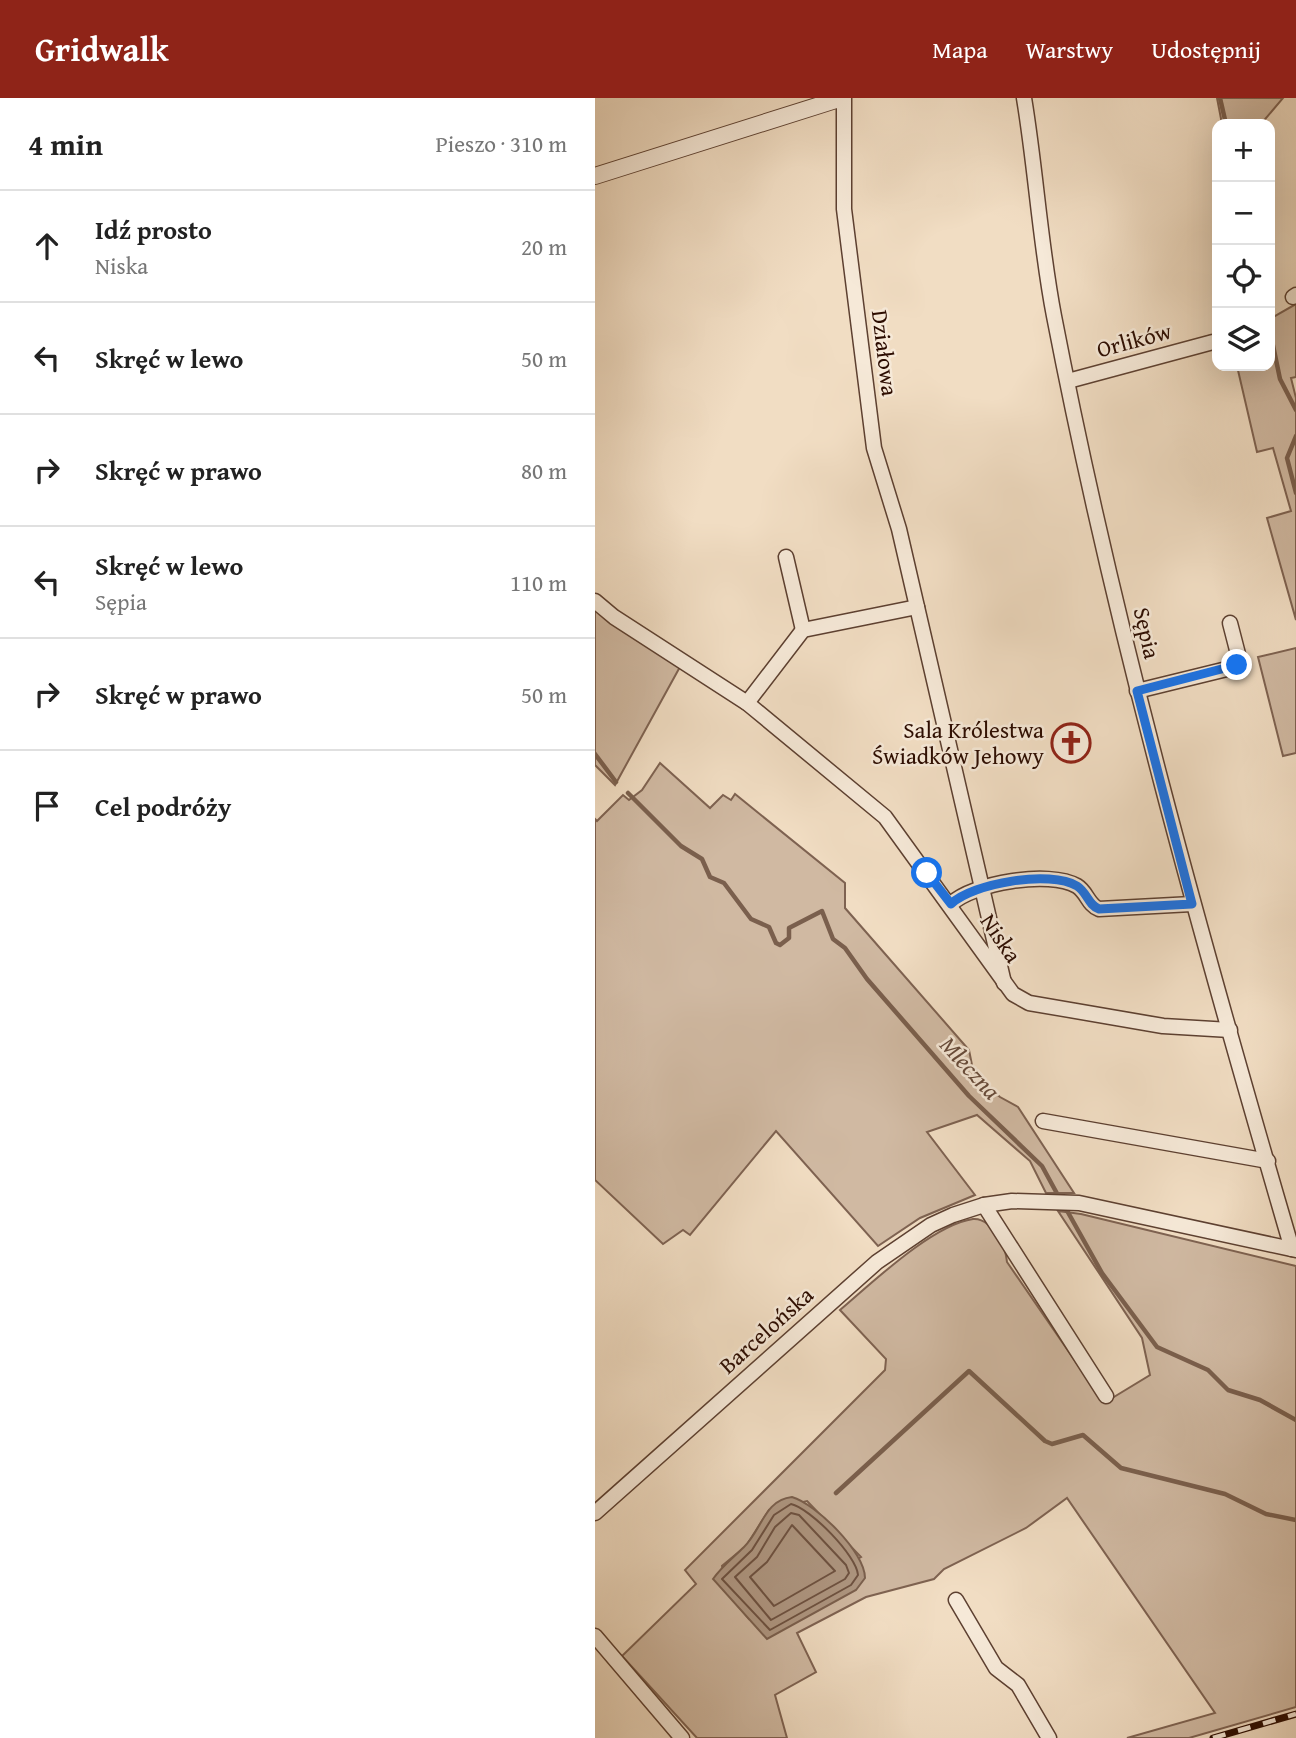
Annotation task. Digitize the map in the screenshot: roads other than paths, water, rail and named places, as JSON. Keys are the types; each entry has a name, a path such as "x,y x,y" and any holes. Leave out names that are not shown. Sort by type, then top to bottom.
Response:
{"street":[{"path":"595,176 825,101 843,98"},
{"name":"Działowa","path":"843,98 845,209 874,448 899,529 1004,983"},
{"name":"Sępia","path":"1024,98 1049,289 1137,691 1192,904 1294,1250"},
{"name":"Orlików","path":"1068,381 1212,342"},
{"path":"786,557 803,630"},
{"name":"Niska","path":"595,601 614,617 747,703 885,817 951,904 1013,994 1029,1003 1163,1026 1230,1030"},
{"path":"747,703 803,630 917,607"},
{"path":"1137,691 1235,667 1238,653 1230,623"},
{"path":"951,904 982,890 1030,878 1048,878 1077,886 1093,907 1099,909 1192,904"},
{"path":"1043,1121 1268,1161"},
{"name":"Barcelońska","path":"595,1513 877,1262 931,1225 984,1205 1049,1200 1079,1203 1294,1250"},
{"path":"984,1205 1106,1396"},
{"path":"956,1600 996,1668 1018,1685 1049,1738"},
{"path":"595,1636 682,1738"}],"water":[{"path":"792,1497 814,1509 837,1530 857,1555 865,1578 856,1590 767,1639 713,1579 750,1540 769,1510 783,1499"}],"waterway":[{"path":"1220,98 1225,119"},
{"path":"1275,355 1280,379 1296,410"},
{"path":"1296,436 1287,458 1296,493"},
{"name":"Mleczna","path":"595,754 616,782"},
{"name":"Mleczna","path":"628,793 681,846 702,859 710,877 724,883 751,919 769,927 776,943 780,945 789,938 789,928 822,911 833,939 845,948 867,979 969,1096 1042,1166 1060,1199"},
{"name":"Mleczna","path":"1065,1207 1102,1273 1157,1347 1208,1370 1228,1390 1260,1400 1296,1420"},
{"path":"836,1493 969,1371 1045,1441 1052,1444 1083,1435 1121,1468 1225,1494 1266,1514 1296,1520"}],"railway":[{"path":"1213,1738 1296,1714"}],"place":[{"name":"Sala Królestwa Świadków Jehowy","path":"1071,743"}]}
